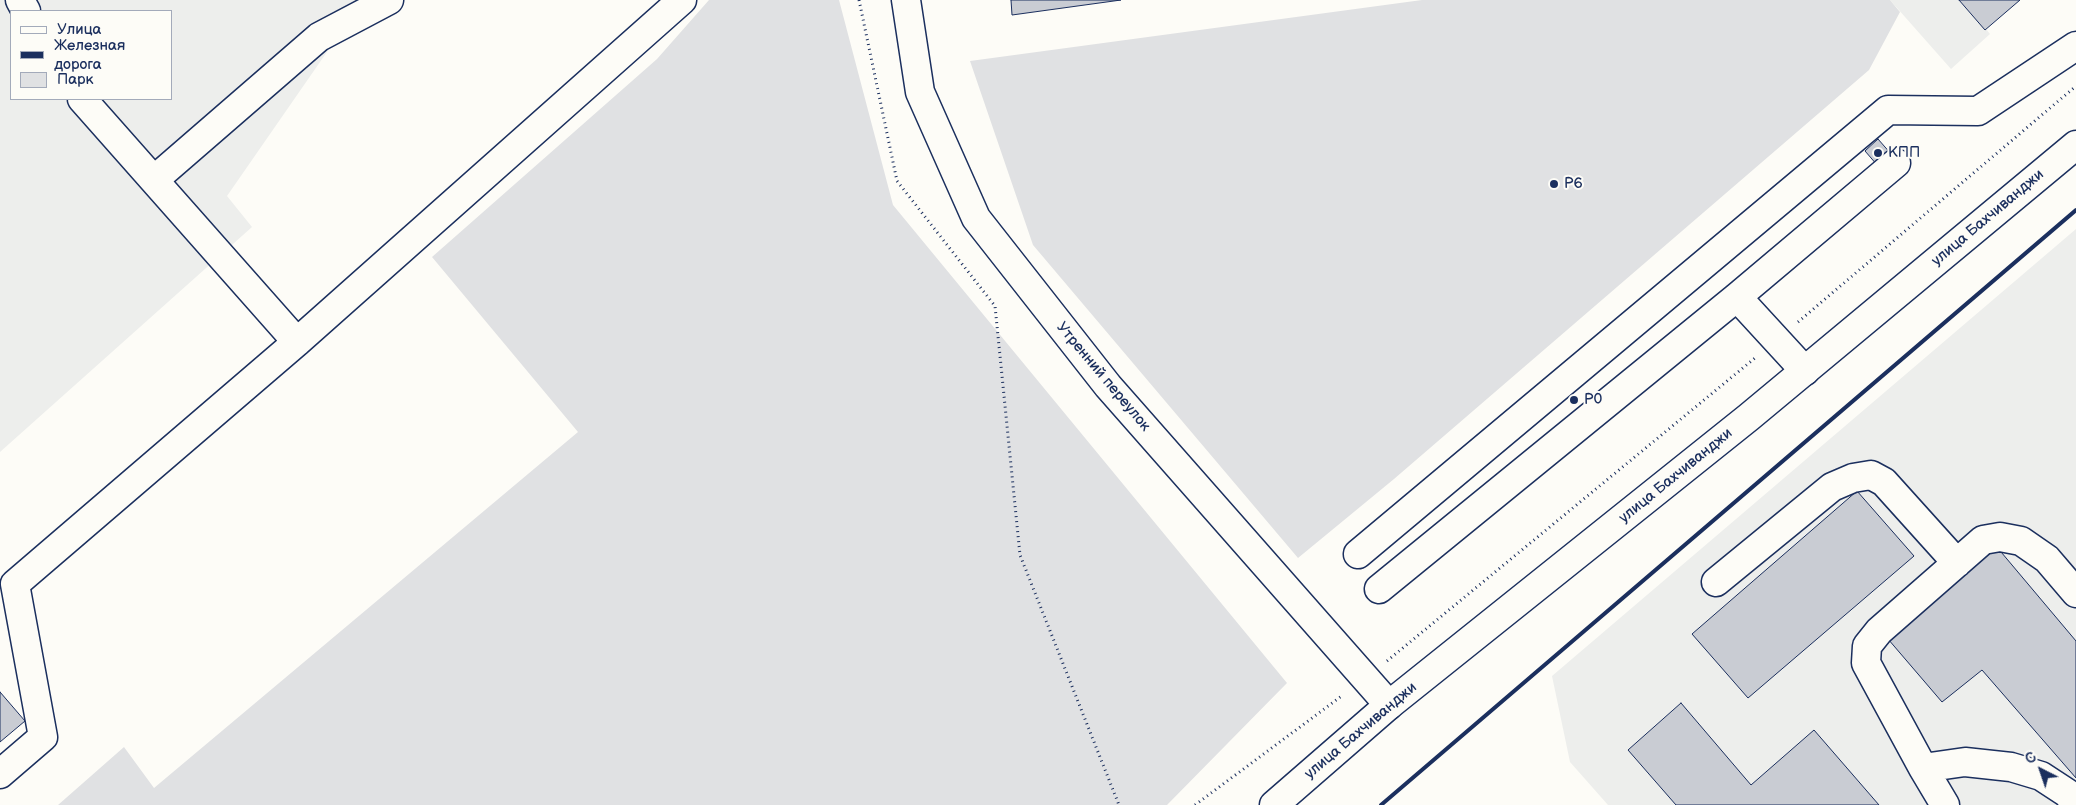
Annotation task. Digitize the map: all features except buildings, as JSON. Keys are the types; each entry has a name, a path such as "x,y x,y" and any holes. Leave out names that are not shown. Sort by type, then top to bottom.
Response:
{"main road":[{"path":"154,180 319,37 390,0"},
{"path":"0,774 43,737 15,584 297,342 682,0"},
{"name":"Утренний переулок","path":"906,0 920,92 976,218 1108,386 1389,705"},
{"path":"1358,554 1888,110 1978,111 2076,46"},
{"path":"83,100 297,342"},
{"name":"улица Бахчиванджи","path":"1274,805 1389,705 1804,371 2076,145"},
{"path":"1379,590 1737,297 1896,163"},
{"path":"1737,297 1804,371"},
{"path":"1716,582 1832,487 1853,478 1871,475 1884,482 1957,563"},
{"path":"1945,805 1866,663 1867,646 1879,631 1983,540 2000,537 2021,541 2047,559 2076,593"},
{"path":"1923,768 1964,762 2011,767 2041,776 2067,793 2076,804"}],"path":[{"path":"859,0 897,181 995,306 1020,555 1119,805"},
{"path":"1195,805 1366,678 1777,341 2076,86"}],"shaded area":[{"path":"0,0 363,0 227,196 252,227 0,452"},
{"path":"1890,0 2020,0 1986,29 1990,34 1951,69"},
{"path":"2076,229 2076,805 1608,805 1570,762 1552,676"}],"green space":[{"path":"709,0 839,0 893,205 1287,683 1167,805 58,805 124,747 154,788 578,432 432,257 657,59"},
{"path":"1422,0 1890,0 1900,12 1869,70 1394,479 1298,558 1033,245 970,61"}],"railway":[{"path":"1381,805 2076,210"}],"place":[{"name":"КПП","path":"1878,153"},
{"name":"P6","path":"1554,184"},
{"name":"P0","path":"1574,400"}]}
